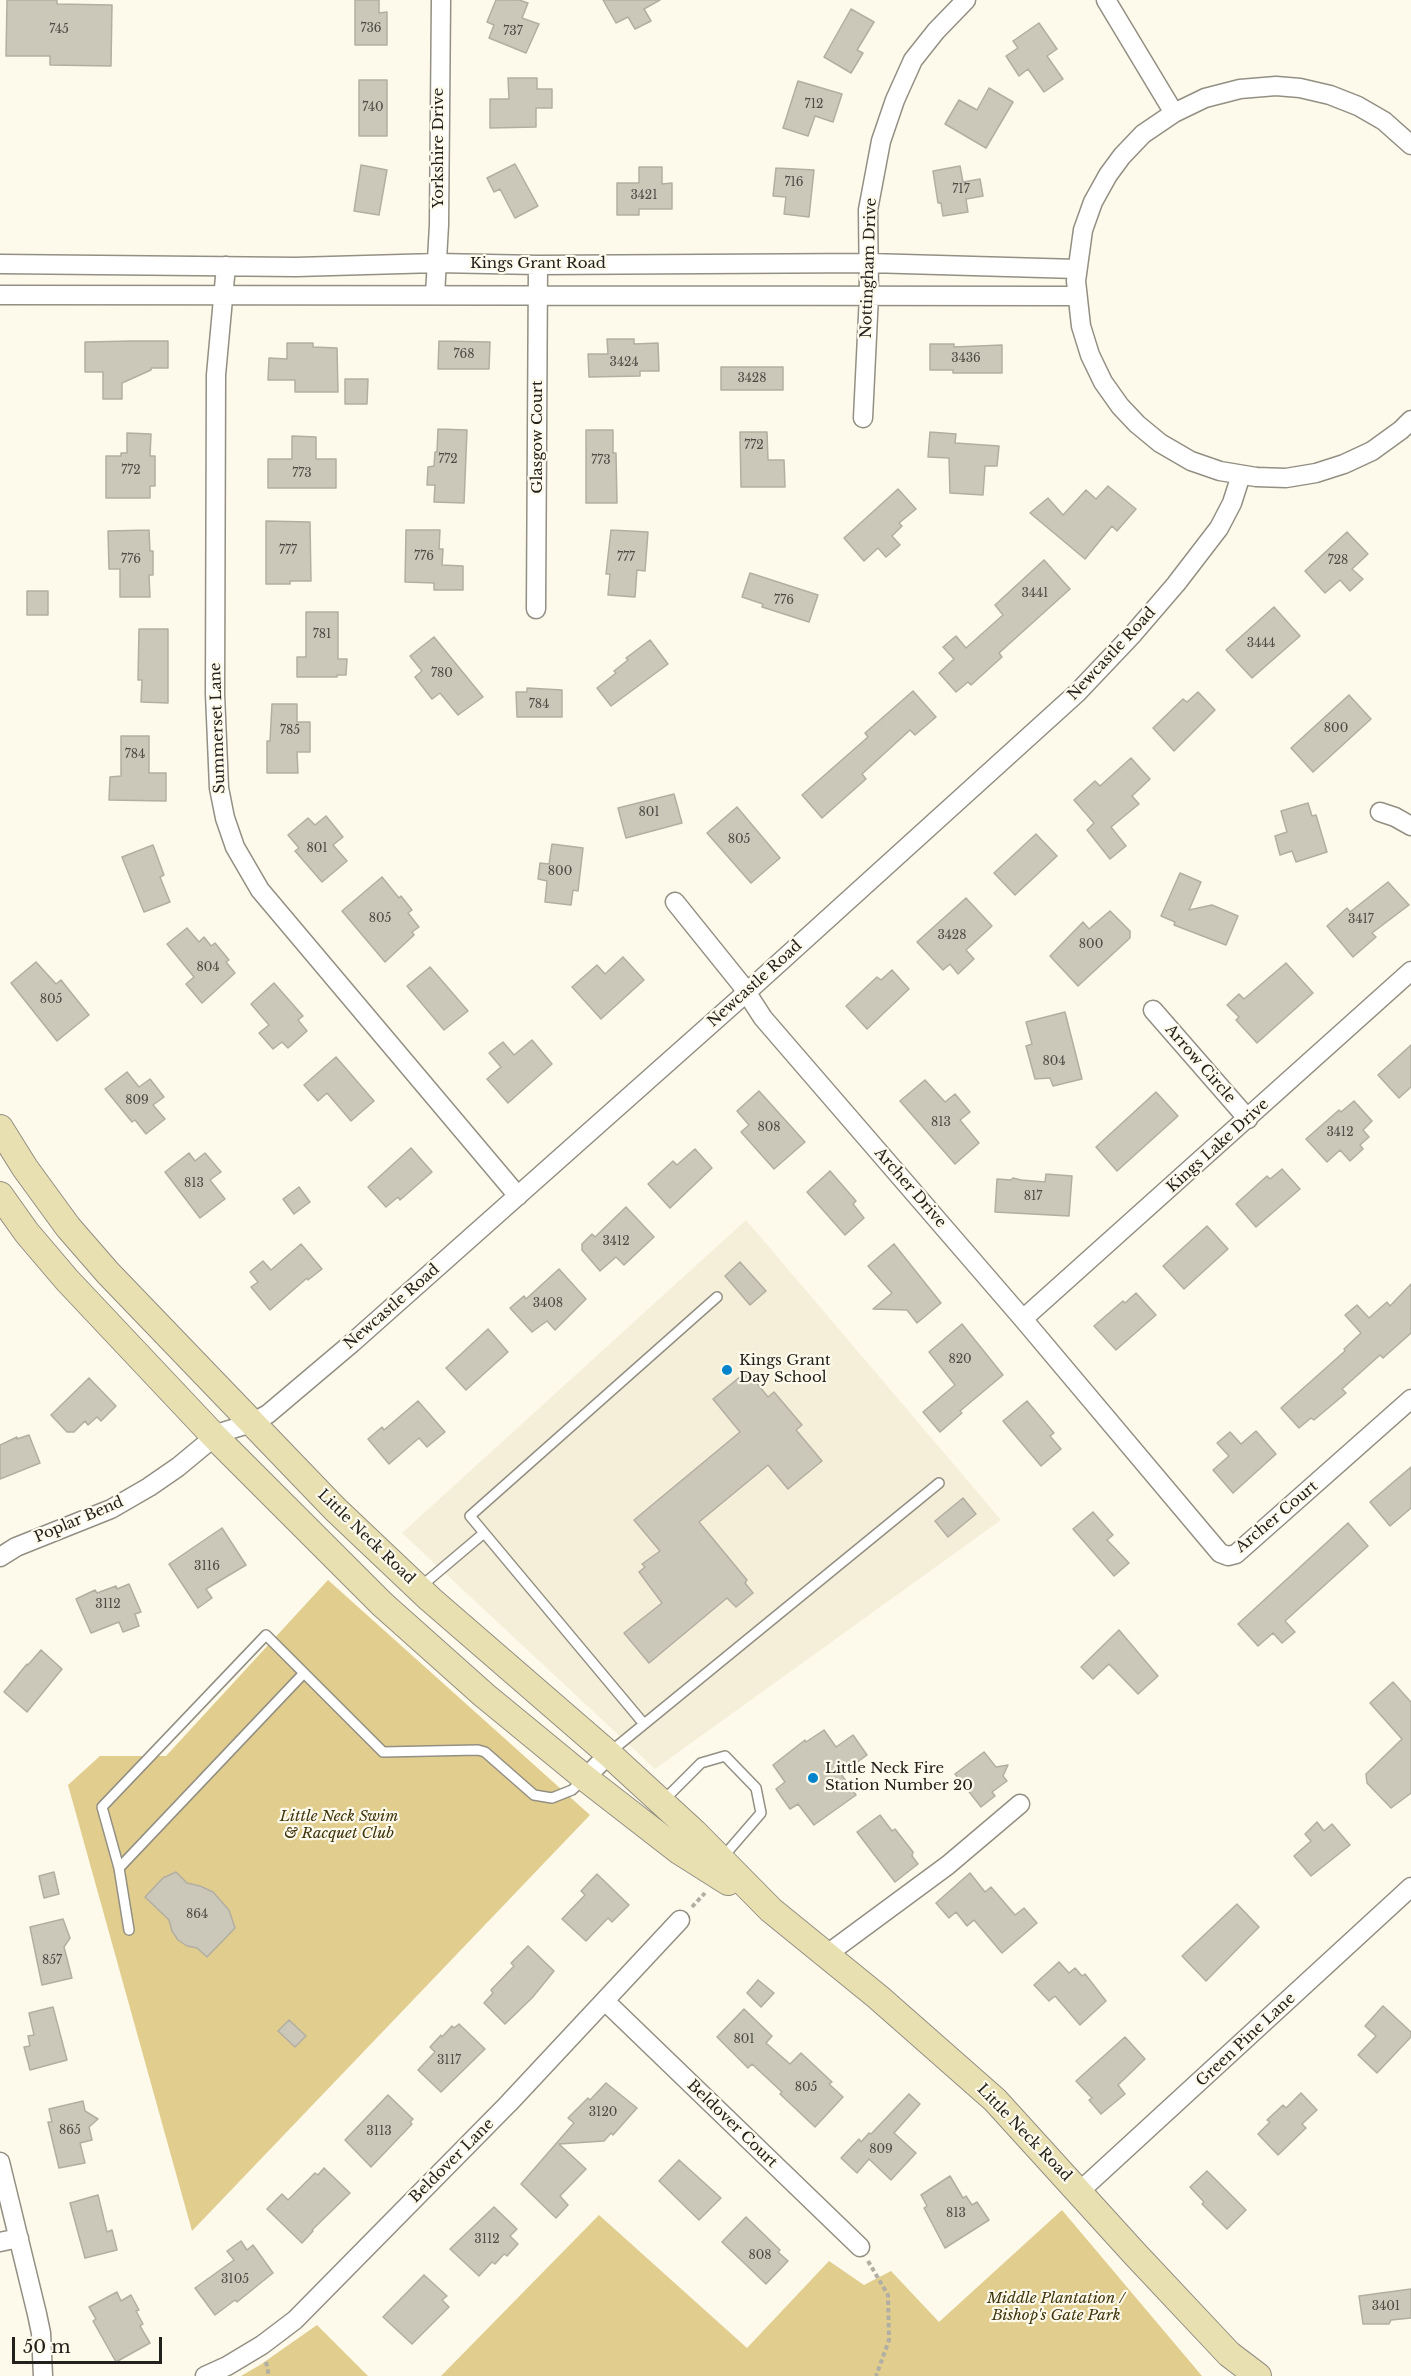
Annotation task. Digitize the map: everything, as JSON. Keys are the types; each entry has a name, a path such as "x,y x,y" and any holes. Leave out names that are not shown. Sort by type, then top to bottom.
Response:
{"street":[{"name":"Yorkshire Drive","path":"435,295 441,0"},
{"name":"Nottingham Drive","path":"863,418 869,295 867,236 873,175 881,141 895,100 913,60 936,31 966,0"},
{"path":"1106,0 1174,112"},
{"path":"1409,139 1358,106 1330,95 1300,88 1276,86 1240,89 1205,98 1174,112 1143,134 1122,156 1093,202 1083,230 1076,296 1081,326 1090,355 1103,382 1120,406 1137,424 1168,448 1191,461 1241,476 1286,478 1316,473 1344,464 1372,451 1411,420"},
{"name":"Kings Grant Road","path":"0,264 296,267 436,263 538,265 869,263 1077,270"},
{"name":"Glasgow Court","path":"536,609 538,265"},
{"name":"Summerset Lane","path":"226,266 216,375 216,646 219,788 225,818 235,847 260,890 518,1196"},
{"name":"Kings Grant Road","path":"0,295 1076,296"},
{"name":"Newcastle Road","path":"213,1436 252,1423 268,1414 352,1343 747,992 1077,693 1125,643 1176,584 1219,528 1232,503 1241,476"},
{"path":"1380,812 1411,826"},
{"name":"Archer Drive","path":"675,902 747,992 763,1018 1150,1470"},
{"name":"Kings Lake Drive","path":"1023,1319 1411,971"},
{"name":"Arrow Circle","path":"1153,1010 1248,1119"},
{"name":"Little Neck Road","path":"0,1128 25,1168 68,1227 108,1273 335,1509 419,1588 662,1802 720,1868 826,1955 995,2100 1221,2345 1257,2376"},
{"name":"Little Neck Road","path":"0,1195 27,1233 66,1280 213,1436 382,1605 484,1695 585,1778 679,1851 720,1868"},
{"name":"Archer Court","path":"1150,1470 1220,1552 1228,1556 1236,1554 1411,1399"},
{"name":"Poplar Bend","path":"0,1557 16,1547 111,1509 149,1488 178,1467 213,1436"},
{"path":"585,1778 609,1754"},
{"path":"826,1955 948,1865 1020,1804"},
{"name":"Green Pine Lane","path":"1080,2192 1411,1887"},
{"name":"Beldover Lane","path":"204,2376 227,2366 262,2345 295,2319 509,2103 680,1920"},
{"name":"Beldover Court","path":"604,2001 860,2247"},
{"path":"0,2162 40,2333 43,2376"},
{"path":"0,2242 19,2238"}],"lane":[{"path":"644,1724 470,1516 717,1297"},
{"path":"609,1754 939,1483"},
{"path":"419,1588 484,1533"},
{"path":"129,1930 119,1868 102,1807 266,1635 383,1752 478,1750 485,1752 534,1795 552,1798 572,1790 585,1778"},
{"path":"119,1868 304,1672"},
{"path":"662,1802 701,1763 725,1756 756,1788 761,1814 720,1868"}],"path":[{"path":"680,1920 720,1868"},
{"path":"860,2247 888,2295 890,2340 876,2376"}],"shaded area":[{"name":"Kings Grant Day School","path":"746,1220 1001,1520 655,1769 402,1533"}],"green space":[{"name":"Little Neck Swim & Racquet Club","path":"328,1580 590,1815 192,2231 68,1785 100,1756 166,1756"},
{"name":"Middle Plantation / Bishop's Gate Park","path":"1062,2210 1202,2376 441,2376 599,2215 747,2348 829,2261 864,2285 891,2271 939,2322"},
{"path":"317,2325 368,2376 241,2376 260,2365"}],"building":[{"path":"7,0 57,0 57,4 112,5 111,66 50,65 50,56 6,56"},
{"path":"355,0 379,0 379,13 387,12 387,45 355,45"},
{"path":"496,0 519,0 528,3 522,18 539,24 526,53 489,38 494,25 487,22"},
{"path":"603,0 660,0 644,9 651,21 635,29 628,17 616,23"},
{"path":"851,9 874,22 857,50 863,53 851,73 824,57"},
{"path":"1039,23 1057,49 1047,56 1063,79 1044,92 1028,69 1019,76 1006,56 1018,48 1013,41"},
{"path":"508,78 537,78 537,89 552,89 552,108 536,108 536,127 490,128 490,99 509,99"},
{"path":"359,80 387,80 387,136 359,136"},
{"path":"798,81 842,94 833,122 815,116 808,136 783,128"},
{"path":"989,88 1013,102 986,148 945,124 959,100 977,110"},
{"path":"515,164 538,206 515,218 500,189 494,192 487,178"},
{"path":"361,165 387,170 379,215 354,211"},
{"path":"960,166 963,182 980,179 983,196 966,199 968,212 943,216 941,203 938,203 933,171"},
{"path":"639,167 662,167 662,184 672,183 672,209 639,209 639,215 617,215 617,183 639,183"},
{"path":"776,168 814,170 809,217 784,214 786,197 773,196"},
{"path":"607,339 634,339 634,344 658,343 659,371 640,371 640,376 589,377 588,354 608,354"},
{"path":"168,341 168,368 151,368 122,383 122,399 103,399 103,372 85,372 85,342"},
{"path":"439,341 490,342 489,369 438,369"},
{"path":"287,343 313,343 313,347 337,348 338,392 295,392 295,380 268,380 269,358 287,359"},
{"path":"930,344 954,344 954,347 1002,345 1002,373 953,373 953,370 930,370"},
{"path":"721,367 783,367 783,390 721,390"},
{"path":"345,379 368,379 367,404 345,404"},
{"path":"438,429 467,430 464,503 434,502 435,485 427,485 428,467 434,466 435,452 437,452"},
{"path":"586,430 613,430 617,503 586,503"},
{"path":"740,432 767,432 768,460 784,460 785,487 741,487"},
{"path":"930,432 956,434 955,443 999,446 997,466 985,466 983,495 950,493 949,458 928,457"},
{"path":"127,433 151,434 150,456 155,456 155,486 150,486 150,498 106,498 106,456 121,456 121,453 127,453"},
{"path":"292,436 316,437 316,459 336,459 336,488 268,488 268,459 292,459"},
{"path":"1108,486 1136,509 1117,531 1112,526 1085,559 1030,513 1048,498 1063,515 1086,490 1096,499"},
{"path":"898,489 916,509 899,523 902,526 892,536 900,545 886,557 878,548 864,561 844,538"},
{"path":"266,521 310,522 311,581 266,584"},
{"path":"149,530 150,551 153,551 153,575 149,575 150,597 120,597 120,569 109,569 108,531"},
{"path":"406,530 440,530 439,549 443,549 442,565 463,566 463,590 434,590 434,583 405,582"},
{"path":"611,530 648,532 645,571 637,570 635,597 608,595 610,574 606,574"},
{"path":"1347,532 1368,554 1352,569 1363,579 1350,591 1340,580 1325,593 1305,571"},
{"path":"1044,560 1070,589 999,653 1002,657 971,685 968,682 956,692 939,673 954,659 943,647 956,636 966,648 1003,615 995,605"},
{"path":"750,573 818,595 809,622 762,607 763,604 742,597"},
{"path":"27,591 48,591 48,615 27,615"},
{"path":"1274,607 1300,636 1252,678 1226,650"},
{"path":"306,612 338,612 338,659 347,659 346,675 297,677 297,657 306,657"},
{"path":"139,629 168,629 168,703 141,702 142,680 138,680"},
{"path":"434,637 483,697 458,715 440,693 432,699 415,677 422,671 410,656"},
{"path":"650,640 668,664 611,706 597,688 616,673 614,671 628,660 626,658"},
{"path":"527,688 562,690 562,717 517,717 516,692 527,692"},
{"path":"913,691 936,717 915,735 910,730 862,774 866,779 822,818 802,795 868,737 865,733"},
{"path":"1198,692 1215,710 1174,751 1153,728 1183,699 1187,702"},
{"path":"1349,695 1371,719 1313,772 1291,748"},
{"path":"272,704 297,704 297,722 310,722 310,752 297,752 298,773 267,773 267,741 270,741"},
{"path":"121,736 149,736 149,773 166,773 166,801 109,800 110,777 121,776"},
{"path":"1131,758 1150,779 1132,796 1139,804 1111,827 1126,846 1110,859 1087,830 1094,823 1074,800 1095,781 1100,786"},
{"path":"674,794 682,823 626,838 618,808"},
{"path":"1308,803 1312,816 1316,815 1327,852 1296,862 1292,851 1280,855 1275,836 1287,832 1281,811"},
{"path":"737,807 780,858 751,883 707,833"},
{"path":"326,816 343,837 333,845 347,861 322,882 295,851 299,848 288,835 308,818 315,825"},
{"path":"1036,834 1057,856 1015,895 994,873"},
{"path":"552,844 583,848 578,891 573,890 571,905 545,902 547,881 538,879 540,863 549,864"},
{"path":"153,845 164,875 160,877 170,902 144,912 122,857"},
{"path":"1180,873 1201,882 1189,910 1212,905 1238,916 1226,945 1174,925 1175,922 1161,916"},
{"path":"382,877 412,910 408,913 419,927 412,932 414,935 385,962 342,911"},
{"path":"1388,882 1409,905 1372,933 1376,937 1353,957 1327,926 1347,908 1350,912"},
{"path":"966,898 992,926 966,950 974,959 958,974 950,964 943,970 917,942"},
{"path":"1110,911 1130,931 1130,938 1078,986 1050,956 1083,922 1089,929"},
{"path":"187,928 199,942 204,937 211,946 215,943 229,960 226,962 235,973 202,1003 186,984 194,977 167,944"},
{"path":"623,957 644,980 601,1019 572,987 597,965 605,974"},
{"path":"36,962 56,984 61,980 89,1015 57,1041 11,983"},
{"path":"1286,963 1313,993 1257,1043 1236,1020 1239,1017 1227,1005 1239,994 1244,999"},
{"path":"430,967 468,1011 444,1030 407,986"},
{"path":"892,970 909,989 867,1029 846,1006 877,977 881,980"},
{"path":"274,983 303,1016 298,1020 307,1031 288,1048 282,1042 273,1049 259,1033 269,1025 251,1004"},
{"path":"1065,1012 1082,1079 1053,1086 1050,1078 1035,1079 1026,1046 1032,1044 1026,1022"},
{"path":"532,1040 552,1064 508,1103 487,1079 501,1067 489,1053 503,1042 514,1055"},
{"path":"1411,1045 1411,1087 1399,1098 1378,1075"},
{"path":"336,1057 374,1101 351,1121 327,1093 318,1101 304,1085"},
{"path":"127,1072 139,1087 150,1079 164,1097 153,1105 165,1119 146,1134 135,1120 132,1122 105,1089"},
{"path":"925,1080 945,1102 955,1094 970,1112 960,1120 979,1143 955,1164 900,1101"},
{"path":"759,1091 805,1142 774,1169 741,1132 749,1125 737,1111"},
{"path":"1156,1092 1178,1116 1117,1171 1096,1147"},
{"path":"1354,1101 1372,1121 1363,1130 1369,1137 1360,1145 1363,1149 1350,1161 1340,1150 1327,1162 1306,1139 1339,1110 1341,1112"},
{"path":"411,1148 432,1172 400,1200 398,1197 386,1207 368,1187"},
{"path":"695,1149 712,1168 670,1208 648,1184 673,1161 677,1165"},
{"path":"189,1153 195,1161 205,1153 221,1172 210,1180 225,1199 200,1218 165,1172"},
{"path":"1282,1169 1300,1189 1256,1227 1236,1204 1267,1176 1270,1179"},
{"path":"830,1171 856,1201 853,1204 864,1218 845,1235 807,1192"},
{"path":"1046,1174 1072,1176 1069,1216 995,1212 997,1179 1011,1180 1013,1178 1045,1182"},
{"path":"299,1187 310,1202 294,1214 283,1199"},
{"path":"626,1207 654,1237 624,1265 616,1257 600,1271 582,1250 582,1244 592,1234 595,1237"},
{"path":"1207,1226 1228,1249 1184,1289 1163,1266"},
{"path":"301,1244 322,1269 308,1280 307,1278 270,1310 251,1287 258,1282 250,1272 263,1261 271,1270"},
{"path":"894,1244 941,1303 917,1323 907,1310 873,1309 892,1293 868,1266"},
{"path":"740,1262 766,1291 750,1305 725,1276"},
{"path":"559,1269 586,1299 555,1330 547,1321 532,1332 510,1308 524,1296 526,1299"},
{"path":"1411,1284 1411,1333 1383,1358 1380,1355 1342,1389 1346,1393 1314,1420 1311,1418 1299,1428 1281,1408 1345,1351 1344,1349 1361,1333 1345,1315 1357,1305 1369,1318 1387,1302 1390,1306"},
{"path":"1136,1293 1156,1315 1116,1350 1094,1326"},
{"path":"962,1324 1003,1375 960,1411 962,1413 940,1432 923,1412 955,1385 929,1352"},
{"path":"488,1329 508,1352 466,1390 446,1368"},
{"path":"747,1371 768,1397 774,1392 802,1425 796,1430 822,1461 788,1489 768,1465 699,1522 747,1580 745,1583 753,1593 736,1607 727,1598 649,1663 624,1633 662,1603 639,1572 645,1567 642,1564 660,1551 634,1520 740,1432 713,1399"},
{"path":"89,1378 116,1406 101,1421 97,1417 88,1425 85,1421 74,1432 67,1432 51,1415"},
{"path":"418,1401 445,1432 427,1447 419,1438 389,1464 368,1439 382,1427 384,1430"},
{"path":"1027,1401 1054,1433 1050,1436 1061,1449 1041,1466 1003,1421"},
{"path":"1256,1431 1276,1454 1233,1493 1213,1470 1229,1456 1217,1443 1230,1432 1241,1444"},
{"path":"29,1435 40,1463 0,1479 0,1445 17,1437 17,1439"},
{"path":"1411,1467 1411,1508 1390,1526 1370,1502"},
{"path":"963,1498 976,1514 948,1537 935,1521"},
{"path":"1093,1512 1113,1535 1107,1540 1129,1563 1114,1576 1073,1529"},
{"path":"1348,1523 1368,1546 1285,1621 1295,1632 1282,1643 1273,1633 1258,1646 1238,1624"},
{"path":"222,1528 246,1565 206,1589 212,1598 198,1608 169,1564"},
{"path":"129,1584 141,1612 135,1614 139,1626 123,1632 119,1622 91,1633 76,1599 95,1590 97,1593"},
{"path":"1119,1630 1158,1676 1138,1694 1109,1664 1093,1679 1081,1667"},
{"path":"41,1650 62,1669 27,1712 4,1692"},
{"path":"1393,1682 1411,1702 1411,1793 1391,1808 1367,1783 1366,1774 1402,1739 1370,1703"},
{"name":"Little Neck Fire Station Number 20","path":"824,1730 836,1747 853,1735 867,1755 841,1774 856,1795 814,1825 798,1804 790,1809 776,1789 785,1782 773,1765 805,1740 806,1742"},
{"path":"984,1752 996,1767 1008,1765 1003,1776 1007,1781 992,1792 995,1796 981,1807 955,1774"},
{"path":"880,1815 892,1831 895,1829 913,1852 912,1856 918,1864 895,1882 857,1832"},
{"path":"1317,1822 1324,1831 1332,1824 1350,1845 1311,1876 1294,1856 1311,1841 1305,1834"},
{"path":"54,1872 59,1894 44,1898 39,1876"},
{"path":"176,1872 187,1883 213,1892 229,1910 235,1928 207,1957 197,1948 187,1946 178,1940 169,1920 145,1897 163,1878"},
{"path":"970,1873 985,1892 991,1887 1015,1915 1024,1908 1037,1923 1002,1953 974,1920 967,1926 956,1912 949,1918 936,1903"},
{"path":"597,1874 629,1905 612,1922 608,1918 586,1941 562,1919 585,1895 581,1891"},
{"path":"1237,1904 1259,1927 1206,1981 1182,1956"},
{"path":"63,1919 70,1938 64,1947 72,1978 42,1985 30,1927"},
{"path":"528,1946 554,1971 532,1998 505,2024 484,2003 493,1993 491,1990 514,1966 511,1963"},
{"path":"1059,1962 1069,1973 1075,1968 1082,1976 1085,1974 1106,2001 1080,2025 1055,1996 1049,2001 1034,1985"},
{"path":"758,1980 774,1993 761,2007 747,1993"},
{"path":"1383,2006 1411,2032 1411,2037 1377,2073 1358,2055 1376,2036 1365,2026"},
{"path":"53,2007 67,2060 30,2070 24,2047 30,2046 28,2036 34,2035 29,2013"},
{"path":"744,2009 772,2036 766,2043 790,2064 801,2053 832,2082 829,2084 843,2097 815,2127 752,2064 748,2068 717,2037"},
{"path":"289,2020 306,2036 295,2047 278,2031"},
{"path":"459,2024 485,2049 441,2092 418,2070 435,2052 430,2047 452,2026 454,2028"},
{"path":"1125,2037 1145,2059 1118,2085 1125,2094 1101,2114 1089,2100 1092,2098 1076,2081"},
{"path":"606,2083 637,2108 613,2135 611,2133 604,2141 559,2144 586,2169 560,2196 568,2205 556,2218 521,2184 574,2123 568,2118"},
{"path":"1301,2093 1317,2110 1302,2124 1306,2128 1278,2155 1258,2134 1270,2122 1267,2120 1283,2105 1286,2108"},
{"path":"909,2094 920,2104 894,2133 916,2153 891,2180 869,2159 857,2173 841,2158 859,2139 861,2142 869,2133 871,2134"},
{"path":"388,2095 413,2119 410,2122 412,2124 371,2167 345,2140"},
{"path":"83,2101 85,2111 98,2119 89,2127 92,2140 80,2143 85,2163 59,2168 48,2122 52,2122 49,2109"},
{"path":"679,2160 721,2198 699,2220 659,2181"},
{"path":"324,2168 350,2193 302,2243 267,2209 282,2194 288,2200 315,2173 318,2175"},
{"path":"1207,2171 1246,2210 1227,2229 1202,2204 1204,2202 1190,2187"},
{"path":"950,2176 963,2198 966,2196 972,2205 977,2202 989,2220 945,2248 924,2208 927,2206 921,2195"},
{"path":"98,2195 107,2232 112,2230 117,2250 85,2258 70,2203"},
{"path":"494,2207 517,2229 510,2236 518,2244 507,2256 504,2254 495,2264 492,2262 479,2276 450,2249"},
{"path":"746,2217 780,2250 778,2252 788,2261 766,2284 722,2242"},
{"path":"241,2241 247,2250 253,2245 273,2273 237,2302 235,2300 215,2315 195,2288 234,2260 227,2251"},
{"path":"424,2275 447,2296 442,2300 449,2307 412,2344 383,2317"},
{"path":"1411,2289 1411,2318 1391,2320 1389,2324 1363,2324 1359,2296"},
{"path":"117,2292 121,2301 131,2295 139,2310 136,2311 143,2324 140,2326 150,2343 116,2362 93,2321 96,2319 89,2307"}],"place":[{"name":"Kings Grant Day School","path":"727,1370"},
{"name":"Little Neck Fire Station Number 20","path":"813,1778"}]}
